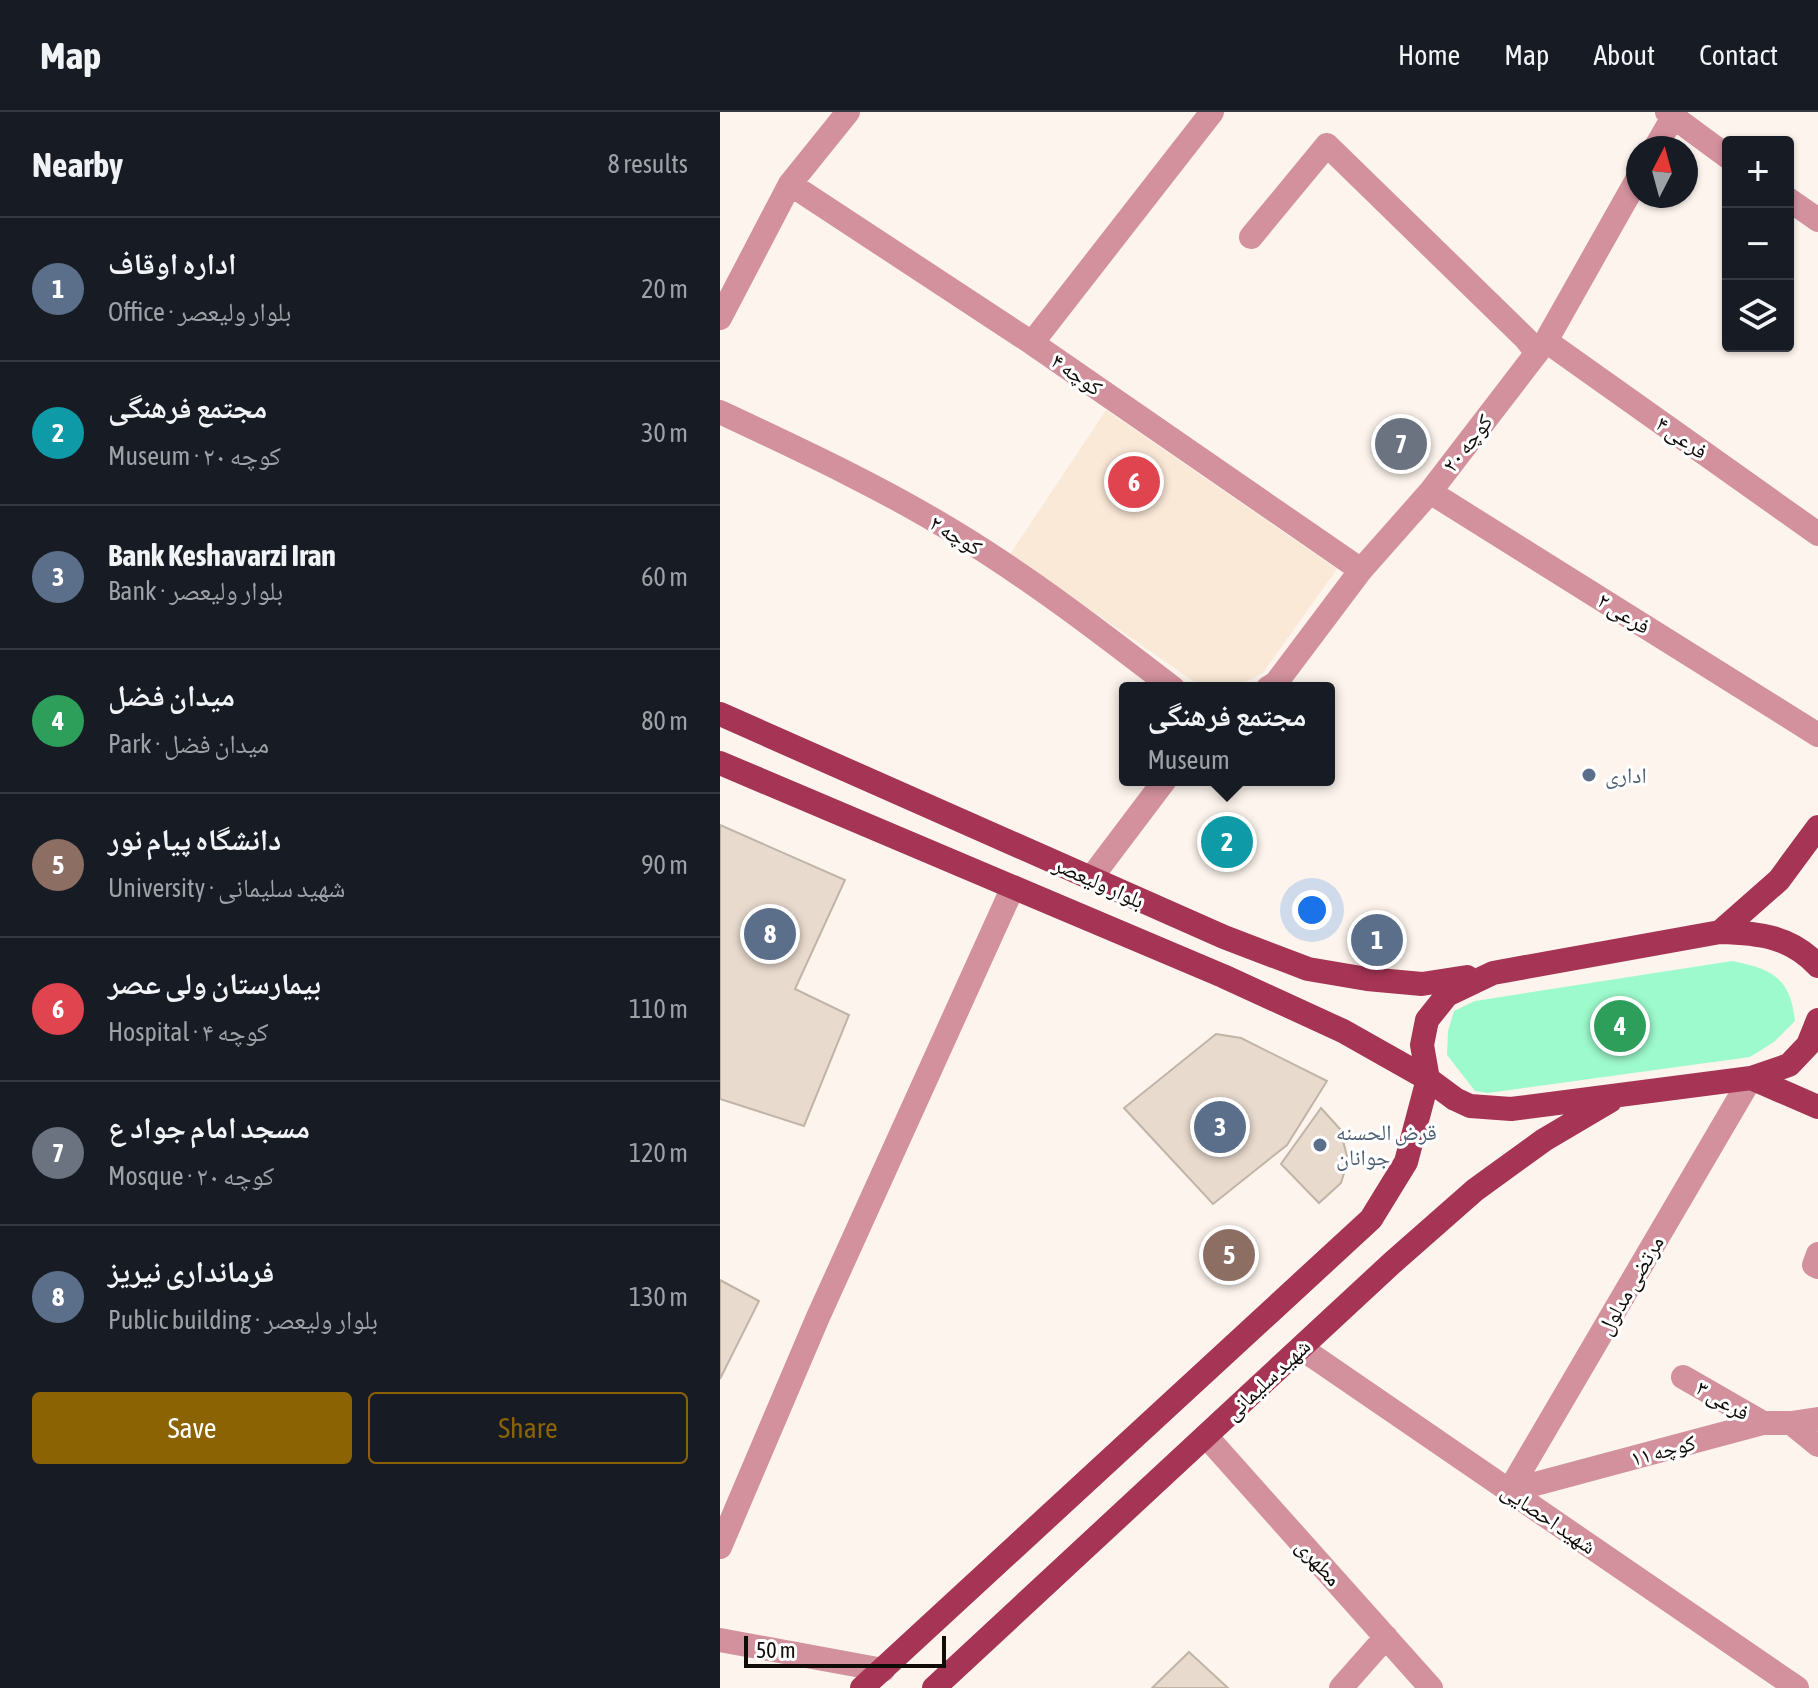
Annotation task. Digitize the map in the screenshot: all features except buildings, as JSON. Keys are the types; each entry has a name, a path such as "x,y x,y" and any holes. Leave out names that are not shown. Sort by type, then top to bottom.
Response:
{"main road":[{"name":"بلوار ولیعصر","path":"720,714 1224,937 1308,969 1422,984 1493,973"},
{"name":"بلوار ولیعصر","path":"720,763 1223,976 1343,1031 1470,1106 1511,1109 1751,1078 1789,1065 1808,1045 1818,1020"},
{"path":"1720,932 1779,880 1818,827"},
{"path":"1428,1079 1422,1045 1427,1020 1447,995 1493,973 1720,932 1756,933 1803,949 1818,966"},
{"path":"1751,1078 1818,1107"},
{"name":"شهید سلیمانی","path":"862,1688 891,1679 1371,1219 1406,1162 1428,1079"},
{"name":"شهید سلیمانی","path":"934,1688 1475,1190 1544,1140 1620,1095"}],"street":[{"path":"720,318 790,184 848,112"},
{"path":"1032,343 1212,112"},
{"path":"1661,136 1672,114 1722,152"},
{"name":"فرعی ۴","path":"1251,237 1327,145 1526,339 1818,534"},
{"name":"کوچه ۴","path":"790,184 1032,343 1361,570"},
{"name":"کوچه ۲۰","path":"1277,682 1361,570 1430,492 1541,347 1626,199"},
{"path":"1794,203 1818,220"},
{"name":"کوچه ۲","path":"720,412 813,455 959,535 1100,632 1165,682"},
{"name":"فرعی ۲","path":"1430,492 1818,735"},
{"path":"1091,878 1160,786"},
{"path":"720,1547 818,1317 1013,887"},
{"name":"مرتضی مدلول","path":"1509,1491 1751,1078"},
{"path":"1818,1254 1814,1265 1818,1267"},
{"name":"شهید احصایی","path":"1301,1348 1797,1688"},
{"name":"فرعی ۳","path":"1683,1377 1763,1423"},
{"name":"کوچه ۱۱","path":"1509,1491 1763,1423 1818,1419"},
{"path":"1791,1423 1818,1445"},
{"name":"مطهری","path":"1206,1436 1431,1688"},
{"path":"1341,1688 1386,1637"},
{"path":"720,1640 891,1679"}],"shaded area":[{"path":"1106,410 1337,569 1263,673 1245,682 1194,682 1010,554"}],"green space":[{"path":"1732,961 1758,968 1777,978 1789,994 1795,1021 1774,1042 1750,1057 1488,1093 1475,1091 1447,1055 1448,1031 1454,1011 1475,1001"}],"place":[{"name":"مسجد امام جواد ع","path":"1401,444"},
{"name":"بیمارستان ولی عصر","path":"1134,482"},
{"name":"اداری","path":"1589,775"},
{"name":"مجتمع فرهنگی","path":"1227,842"},
{"name":"فرمانداری نیریز","path":"770,934"},
{"name":"اداره اوقاف","path":"1377,940"},
{"name":"میدان فضل","path":"1620,1026"},
{"name":"Bank Keshavarzi Iran","path":"1220,1127"},
{"name":"قرض الحسنه جوانان","path":"1320,1145"},
{"name":"دانشگاه پیام نور","path":"1229,1255"}]}
